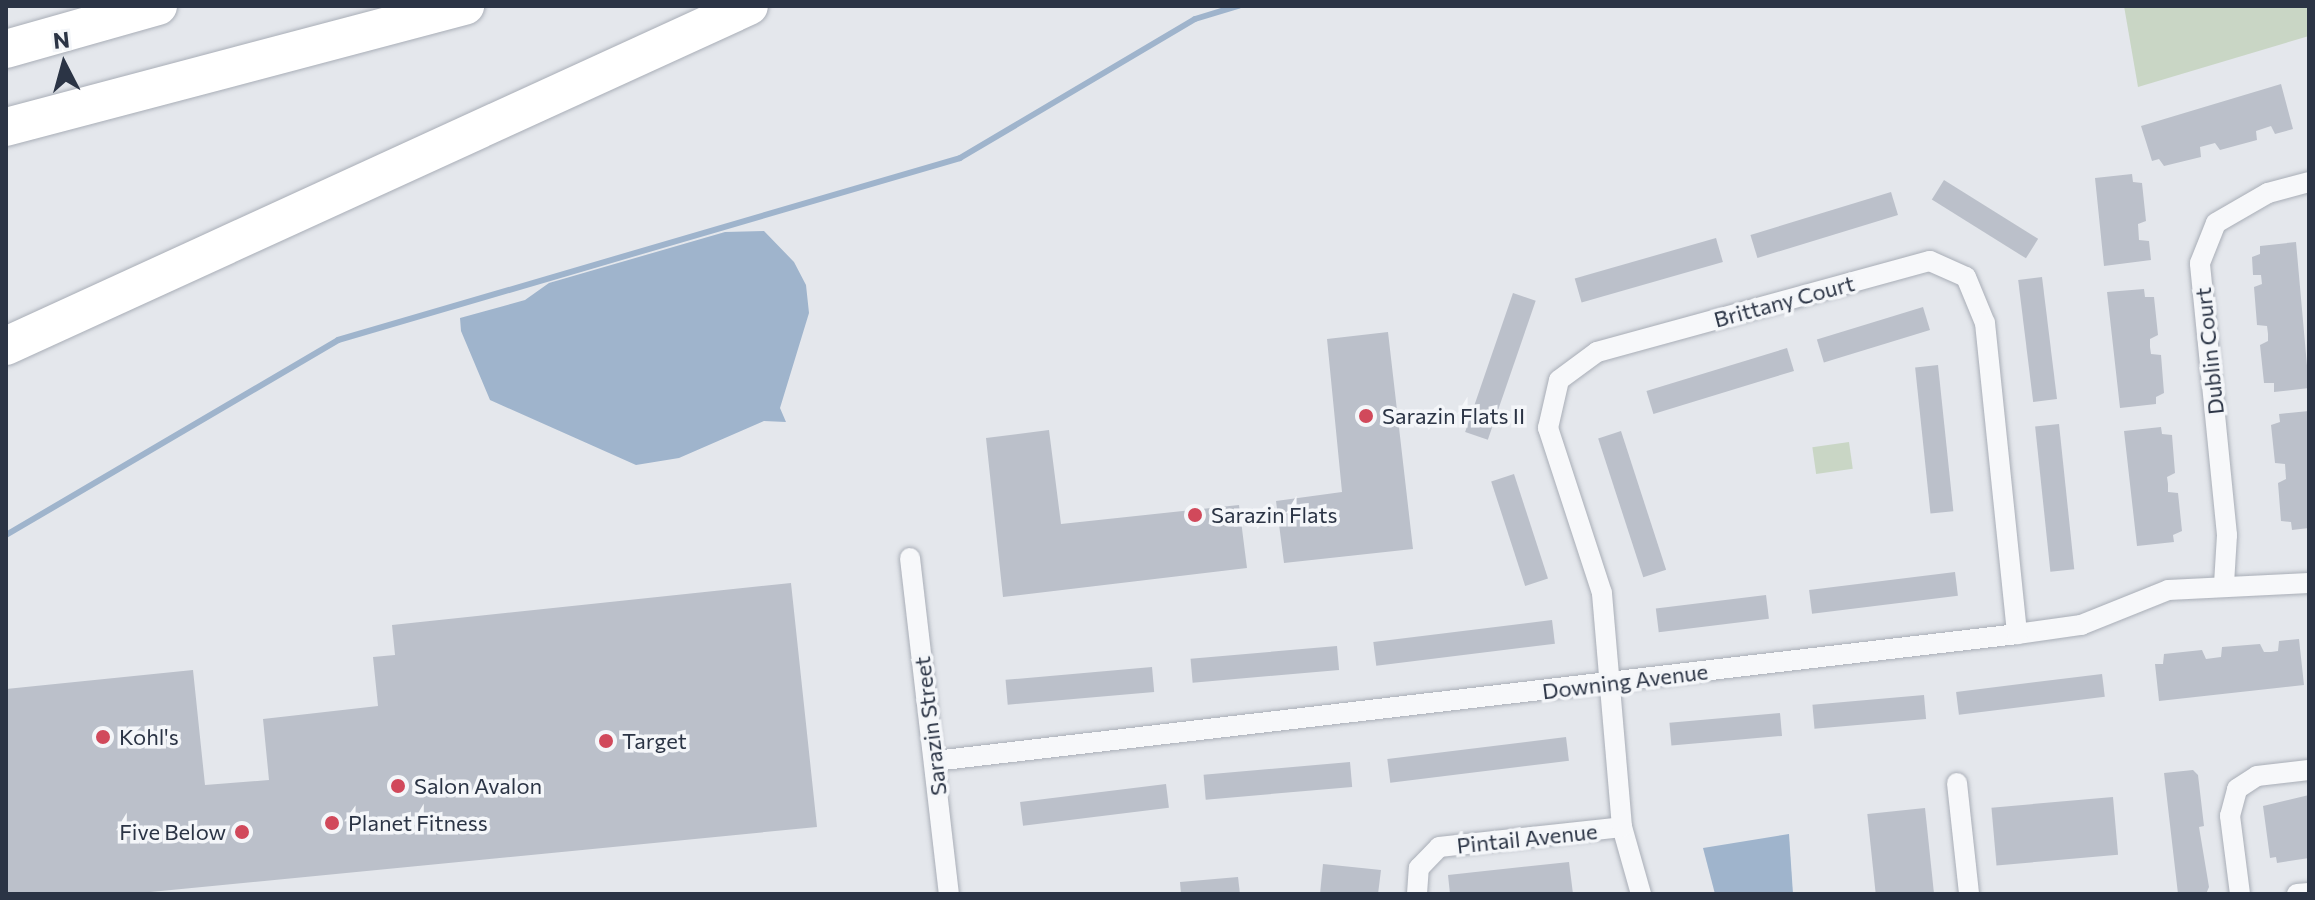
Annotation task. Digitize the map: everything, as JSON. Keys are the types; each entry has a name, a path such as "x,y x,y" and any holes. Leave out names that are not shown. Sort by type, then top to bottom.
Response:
{"highway":[{"path":"6,49 158,6"},
{"path":"6,127 465,6"},
{"path":"6,346 749,6"}],"street":[{"name":"Dublin Court","path":"2224,584 2227,535 2200,263 2216,223 2268,193 2309,182"},
{"name":"Brittany Court","path":"1641,894 1622,827 1602,593 1548,428 1559,380 1597,352 1930,261 1966,277 1985,323 2017,634"},
{"name":"Sarazin Street","path":"910,558 949,894"},
{"name":"Downing Avenue","path":"935,761 2017,634 2081,625 2168,590 2224,584 2309,583"},
{"path":"2240,894 2230,816 2237,789 2257,776 2309,770"},
{"path":"1957,783 1969,894"},
{"name":"Pintail Avenue","path":"1417,894 1419,868 1439,847 1622,827"},
{"path":"2297,894 2309,893"}],"green space":[{"path":"2124,6 2309,6 2309,36 2138,87"},
{"path":"1849,442 1853,469 1816,474 1812,447"}],"water":[{"path":"764,231 794,262 806,285 809,313 780,408 786,422 764,421 679,458 636,465 490,400 461,331 460,318 525,300 549,283 725,232"},
{"path":"1789,834 1793,894 1715,894 1703,848"}],"building":[{"path":"2281,84 2293,129 2275,134 2271,126 2256,131 2257,140 2220,150 2215,143 2200,147 2201,157 2164,166 2159,159 2152,161 2141,126"},
{"path":"2132,174 2133,182 2142,183 2146,221 2138,224 2139,240 2149,241 2151,260 2104,266 2095,178"},
{"path":"1944,180 2038,239 2026,258 1932,200"},
{"path":"1891,192 1898,215 1757,258 1750,235"},
{"path":"1716,238 1723,262 1582,303 1575,279"},
{"path":"2296,242 2309,388 2274,392 2274,383 2264,383 2260,345 2268,341 2268,334 2267,326 2257,325 2254,287 2262,284 2261,275 2253,275 2252,257 2260,254 2260,246"},
{"path":"2042,277 2057,399 2033,402 2018,280"},
{"path":"2144,289 2145,297 2154,297 2158,335 2150,339 2150,347 2151,354 2161,355 2164,393 2156,397 2156,404 2120,408 2107,292"},
{"path":"1513,293 1536,301 1488,440 1465,432"},
{"path":"1923,307 1930,330 1824,362 1817,339"},
{"name":"Sarazin Flats II","path":"1388,332 1413,549 1284,563 1276,501 1342,492 1327,339"},
{"path":"1787,348 1794,371 1653,414 1646,391"},
{"path":"1938,365 1953,511 1930,514 1915,367"},
{"path":"2309,411 2309,528 2292,530 2291,522 2281,521 2278,483 2286,479 2285,464 2275,463 2271,425 2280,422 2279,414"},
{"path":"2059,424 2074,569 2050,572 2035,427"},
{"path":"2161,427 2162,434 2172,435 2175,473 2167,477 2168,492 2178,493 2182,531 2173,535 2174,542 2137,546 2124,431"},
{"name":"Sarazin Flats","path":"1049,430 1061,524 1239,505 1247,568 1003,597 986,438"},
{"path":"1621,431 1666,570 1643,577 1598,438"},
{"path":"1514,474 1548,579 1525,586 1491,481"},
{"path":"1955,572 1958,596 1812,614 1809,590"},
{"path":"791,583 817,827 130,894 6,894 6,689 193,670 205,785 269,780 263,719 378,706 373,657 395,655 392,625"},
{"path":"1766,595 1769,619 1659,632 1656,609"},
{"path":"1552,620 1555,644 1376,666 1373,642"},
{"path":"2299,639 2304,685 2159,701 2155,664 2163,664 2164,654 2202,650 2206,659 2221,657 2222,647 2260,644 2264,652 2271,652 2278,651 2279,641"},
{"path":"1337,646 1339,670 1193,683 1191,659"},
{"path":"1152,667 1154,692 1008,705 1006,680"},
{"path":"2102,674 2105,697 1959,715 1956,692"},
{"path":"1924,695 1926,719 1815,729 1812,705"},
{"path":"1780,713 1782,736 1671,746 1669,723"},
{"path":"1566,737 1569,761 1390,783 1387,759"},
{"path":"1350,762 1352,787 1206,800 1204,775"},
{"path":"2193,770 2198,775 2204,826 2199,827 2209,887 2206,894 2178,894 2164,773"},
{"path":"1166,784 1169,808 1023,826 1020,802"},
{"path":"2309,795 2309,858 2277,863 2276,857 2270,858 2263,806"},
{"path":"2113,797 2118,855 1997,865 1991,808"},
{"path":"1925,808 1934,894 1876,894 1867,814"},
{"path":"1569,862 1573,894 1450,894 1448,875"},
{"path":"1323,864 1381,870 1378,894 1320,894"},
{"path":"1238,877 1240,894 1181,894 1180,882"}],"waterway":[{"path":"6,535 338,340 960,158 1195,19 1238,6"}],"place":[{"name":"Sarazin Flats II","path":"1366,416"},
{"name":"Sarazin Flats","path":"1195,515"},
{"name":"Kohl's","path":"103,737"},
{"name":"Target","path":"606,741"},
{"name":"Salon Avalon","path":"398,786"},
{"name":"Planet Fitness","path":"332,823"},
{"name":"Five Below","path":"242,832"}]}
